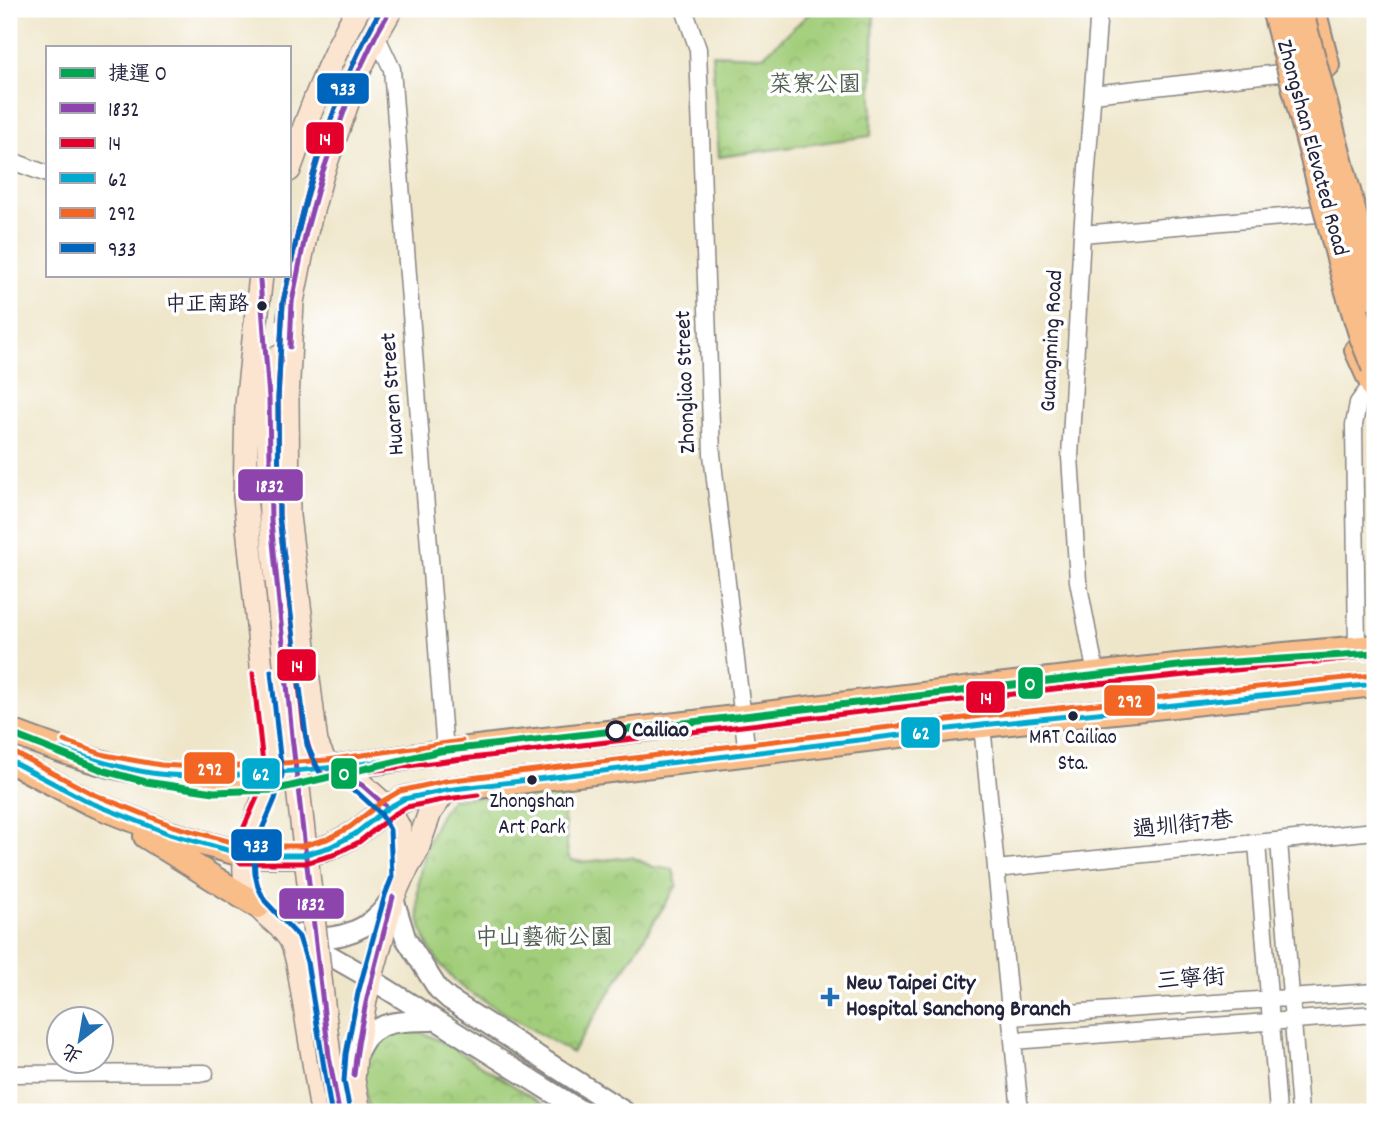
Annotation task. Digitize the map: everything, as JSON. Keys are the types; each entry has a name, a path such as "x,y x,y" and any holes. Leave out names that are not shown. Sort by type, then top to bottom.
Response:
{"highway":[{"name":"Zhongshan Elevated Road","path":"1275,9 1374,380"},
{"name":"Zhongshan Elevated Road","path":"1299,9 1375,297"}],"main road":[{"path":"290,167 314,99 358,9"},
{"path":"269,398 306,232 322,174 357,75 391,9"},
{"path":"1262,9 1352,338 1374,380"},
{"path":"1313,9 1375,252"},
{"path":"261,278 269,398 271,521 292,736 329,1056 339,1112"},
{"path":"258,906 246,875 245,855 273,774 245,497 247,405 261,278"},
{"path":"292,302 287,399 288,516 316,743 328,769 362,785 388,808 399,828 397,888"},
{"path":"9,731 103,763 150,773 210,777 273,774 1096,675 1366,647"},
{"path":"89,802 170,834 245,855 303,855 330,847 355,834 404,799 446,790 982,725 1375,684"},
{"path":"9,760 89,802 190,862 258,906 280,926 291,939 298,963 322,1112"},
{"path":"359,1112 353,1080 355,1056 371,979 397,888 416,852 430,812 446,790"}],"street":[{"name":"Zhongliao Street","path":"684,9 698,49 712,454 747,754"},
{"name":"Guangming Road","path":"1096,675 1078,581 1070,457 1082,233 1099,9"},
{"name":"Huaren Street","path":"376,35 392,69 445,752"},
{"path":"1093,94 1280,73 1329,75"},
{"path":"9,160 46,174"},
{"path":"1082,233 1317,215"},
{"path":"1366,647 1354,425 1358,403 1374,380"},
{"path":"982,725 1020,1112"},
{"name":"過圳街7巷","path":"996,869 1375,831"},
{"path":"1279,841 1300,1112"},
{"path":"1257,843 1278,1112"},
{"path":"280,926 305,936 331,937 356,930 377,916 397,888"},
{"path":"397,888 407,939 438,989 449,999 625,1112"},
{"path":"280,926 371,979 583,1112"},
{"name":"三寧街","path":"1011,1017 1375,992"},
{"name":"三寧街","path":"1013,1041 1375,1014"},
{"path":"355,1056 367,1036 380,1027 394,1022 436,1020"},
{"path":"9,1074 205,1073"}],"green space":[{"name":"菜寮公園","path":"814,9 874,9 871,136 719,157 712,54 763,56"},
{"name":"中山藝術公園","path":"561,790 568,855 571,860 582,862 632,857 653,867 673,869 677,885 572,1053 458,984 431,951 423,933 418,893 420,873 432,833 451,799"},
{"path":"405,1028 420,1031 448,1045 556,1112 370,1112 364,1081 365,1060 369,1050 383,1035"}],"metro line":[{"name":"O","path":"9,733 105,771 146,782 214,792 274,790 440,751 1187,665 1375,653"}],"transit line":[{"name":"14","path":"290,270 325,138 350,71 381,9"},
{"name":"933","path":"290,270 325,138 350,71 381,9"},
{"name":"1832","path":"290,347 292,302 306,232 322,174 357,75 391,9"},
{"name":"1832","path":"261,276 269,398 271,521 292,736 329,1056 339,1112"},
{"name":"14","path":"289,276 283,302 278,399 279,516 304,728 313,761 325,777 1097,684 1375,656"},
{"name":"933","path":"289,276 283,302 278,399 279,516 307,745 321,775 357,792 381,814 390,830 392,877 358,993 346,1054 344,1081 350,1112"},
{"name":"933","path":"271,671 282,775 257,841 255,874 265,901 299,937 307,962 331,1111"},
{"name":"14","path":"253,673 264,773 259,793 240,836 236,855 241,863 305,863 333,855 359,842 407,807 478,795"},
{"name":"292","path":"13,752 93,794 173,826 246,846 302,846 327,839 350,827 400,791 445,781 981,716 1374,675"},
{"name":"62","path":"9,760 89,802 170,834 245,855 303,855 330,847 355,834 404,799 446,790 982,725 1375,684"},
{"name":"292","path":"64,741 105,755 132,760 210,768 327,760 462,741"},
{"name":"62","path":"61,749 134,770 199,776 316,769 463,750"},
{"name":"1832","path":"328,769 362,785 388,808"},
{"name":"1832","path":"354,1075 365,1007 393,897"}],"place":[{"name":"中正南路","path":"262,306"},
{"name":"MRT Cailiao Sta.","path":"1073,716"},
{"name":"Cailiao","path":"616,731"},
{"name":"Zhongshan Art Park","path":"532,780"},
{"name":"New Taipei City Hospital Sanchong Branch","path":"830,997"}]}
